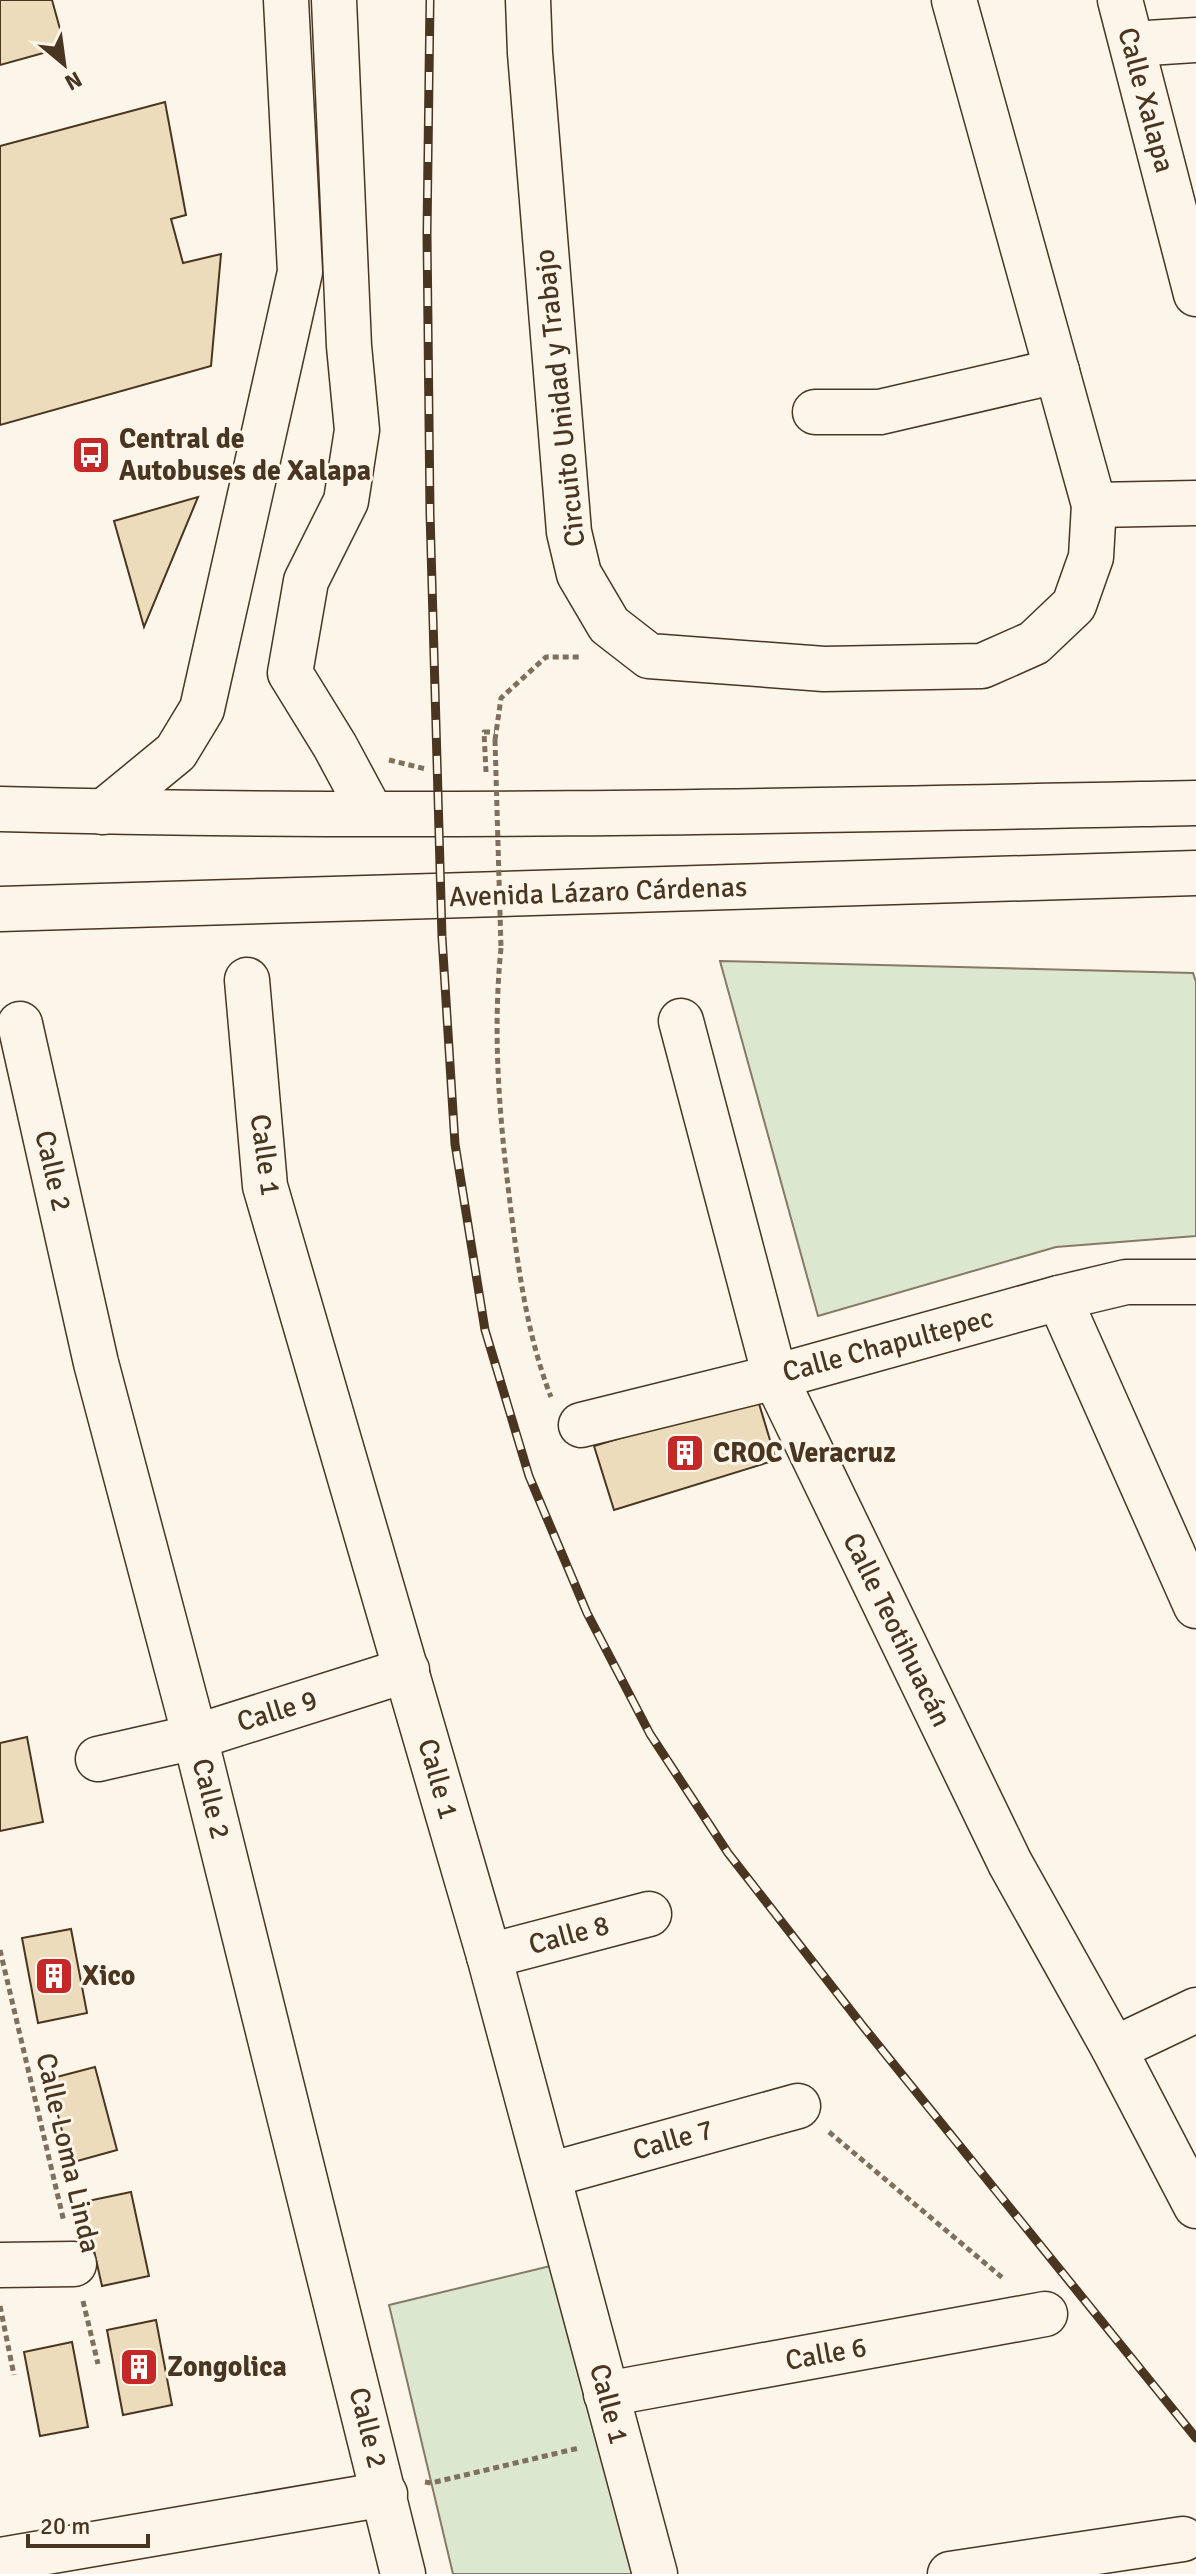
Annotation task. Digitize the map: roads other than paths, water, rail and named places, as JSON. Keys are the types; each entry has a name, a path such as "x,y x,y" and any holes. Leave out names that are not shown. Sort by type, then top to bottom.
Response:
{"main road":[{"path":"103,812 176,752 202,709 300,272 286,0"},
{"path":"334,0 349,346 357,430 346,501 306,581 290,673 371,813"},
{"name":"Circuito Unidad y Trabajo","path":"528,0 569,532 579,574 609,625 649,656 824,669 982,666 1034,643 1074,605 1091,557 1094,505"},
{"path":"954,0 1094,505 1196,503"},
{"name":"Calle Xalapa","path":"1120,0 1194,278"},
{"path":"1132,44 1196,40"},
{"path":"815,412 880,412 1057,371"},
{"path":"0,809 371,813 834,810 1196,803"},
{"name":"Avenida Lázaro Cárdenas","path":"0,909 1196,873"},
{"name":"Calle 1","path":"247,980 265,1186 489,1956 655,2574"},
{"name":"Calle Teotihuacán","path":"681,1021 775,1377 1010,1863 1114,2049 1196,2206"},
{"name":"Calle 2","path":"20,1024 96,1363 195,1737 403,2574"},
{"name":"Calle Chapultepec","path":"581,1425 775,1377 1126,1282 1196,1282"},
{"path":"1059,1298 1196,1606"},
{"name":"Calle 9","path":"98,1759 195,1737 407,1670"},
{"name":"Calle 8","path":"489,1956 649,1914"},
{"path":"1114,2049 1196,2010"},
{"name":"Calle 7","path":"549,2175 798,2106"},
{"path":"0,2265 74,2264"},
{"name":"Calle 6","path":"606,2394 1045,2314"},
{"path":"0,2560 382,2484"},
{"path":"950,2574 1183,2539"}],"railway":[{"path":"430,0 427,234 430,513 442,937 455,1144 485,1330 529,1476 587,1613 650,1734 728,1853 862,2025 1196,2438"}],"place":[{"name":"Central de Autobuses de Xalapa","path":"91,455"},
{"name":"CROC Veracruz","path":"685,1453"},
{"name":"Xico","path":"54,1976"},
{"name":"Zongolica","path":"139,2367"}]}
